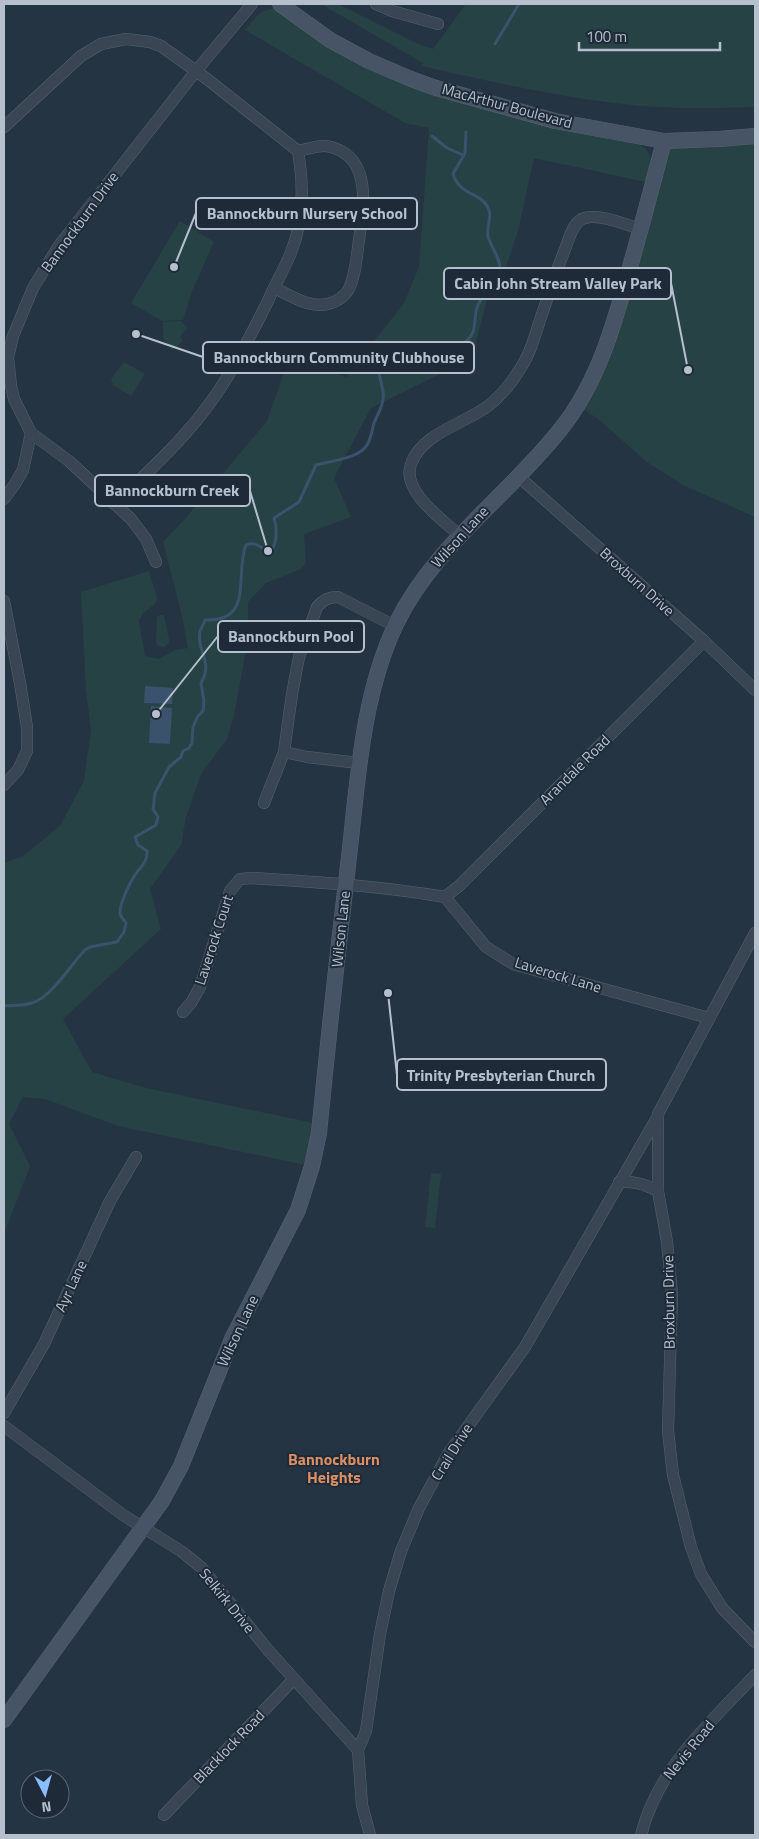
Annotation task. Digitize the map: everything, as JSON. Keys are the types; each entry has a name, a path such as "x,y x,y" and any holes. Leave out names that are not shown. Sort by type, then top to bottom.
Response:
{"main road":[{"name":"MacArthur Boulevard","path":"280,4 330,40 369,62 411,79 556,121 664,141 755,136"},
{"name":"Wilson Lane","path":"4,1720 162,1501 181,1466 232,1339 298,1210 319,1133 360,764 374,684 381,658 395,626 416,590 459,535 537,458 562,428 595,374 615,323 664,141"}],"street":[{"name":"Bannockburn Drive","path":"31,433 14,399 8,356 13,336 33,288 58,247 196,71 252,4"},
{"path":"376,4 438,24"},
{"path":"4,127 81,56 101,44 126,39 150,42 161,46 293,145 298,151 302,178 300,220 291,254 235,364 205,410 181,438 114,504"},
{"path":"274,288 314,306 339,300 347,292 358,251 362,219 362,177 354,160 340,150 326,146 298,151"},
{"path":"459,535 416,495 410,482 410,465 421,448 430,440 488,406 502,393 521,368 530,350 554,277 577,223 583,218 599,217 641,229"},
{"path":"4,499 23,470 31,433 70,461 131,519 146,539 156,562"},
{"name":"Broxburn Drive","path":"518,476 755,690"},
{"path":"264,802 284,752 299,658 317,607 330,597 338,597 395,626"},
{"path":"4,601 27,727 27,751 18,770 4,785"},
{"name":"Arandale Road","path":"445,897 459,886 704,642"},
{"path":"284,752 307,758 360,764"},
{"name":"Laverock Court","path":"183,1012 191,1003 200,987 230,891 240,879 252,878 346,884"},
{"path":"346,884 409,890 445,897"},
{"name":"Laverock Lane","path":"445,897 486,947 514,964 709,1018"},
{"name":"Broxburn Drive","path":"755,933 658,1114 658,1190 667,1242 672,1294 668,1431 673,1475 691,1547 701,1574 722,1608 755,1642"},
{"name":"Crail Drive","path":"358,1750 366,1731 380,1634 389,1591 401,1551 419,1508 448,1454 524,1348 658,1114"},
{"name":"Ayr Lane","path":"4,1413 44,1344 110,1201 136,1157"},
{"path":"619,1182 632,1181 658,1190"},
{"name":"Selkirk Drive","path":"4,1426 123,1515 181,1551 202,1568 268,1650 358,1750"},
{"name":"Nevis Road","path":"641,1835 652,1803 666,1776 685,1750 755,1675"},
{"name":"Blacklock Road","path":"164,1816 294,1679"},
{"path":"358,1750 362,1805 370,1835"}],"green space":[{"path":"321,4 338,4 418,44 433,49 466,4 755,4 755,107 685,108 614,103 493,82 421,66 423,63"},
{"path":"276,8 357,61 633,141 649,153 650,168 646,182 534,158 518,231 506,267 488,295 472,358 371,408 334,478 351,517 304,534 306,563 301,569 266,583 248,602 248,636 233,719 227,739 201,774 186,817 181,845 150,889 161,929 63,1019 92,1072 146,1088 314,1123 306,1165 118,1126 45,1099 23,1097 9,1124 30,1166 4,1234 4,863 23,856 60,826 84,781 91,730 86,690 81,592 149,571 157,598 155,604 143,613 139,621 145,656 159,659 175,650 188,648 163,542 184,520 267,421 290,356 346,377 404,303 419,267 429,128 405,123 245,30 262,12"},
{"path":"755,136 755,517 683,485 647,462 597,418 576,405 595,375 664,141"},
{"path":"180,221 214,242 192,291 183,320 162,321 131,303"},
{"path":"181,321 187,328 180,337 183,341 172,350 163,338 163,322"},
{"path":"124,362 145,374 131,396 113,385 111,379"},
{"path":"164,615 169,640 169,643 164,647 158,646 156,643 157,617"},
{"path":"431,1173 441,1174 435,1228 425,1227"}],"water":[{"path":"145,686 173,688 172,704 144,703"},
{"path":"151,706 172,708 170,744 149,743"}],"waterway":[{"path":"495,44 519,4"},
{"path":"4,1006 29,1004 39,1000 54,987 85,950 90,947 117,942 124,932 126,923 121,917 120,908 129,886 147,857 147,851 138,845 135,837 156,825 158,817 153,809 155,793 169,767 181,757 183,751 189,748 192,743 193,727 198,716 203,711 204,701 201,683 206,669 200,645 200,631 205,620 221,619 231,613 237,605 246,545 255,544 268,551 273,548 276,533 274,518 299,502 316,465 351,456 363,450 367,445 382,404 383,391 379,367 388,353 402,348 424,353 439,353 458,347 471,336 477,306 496,280 500,267 488,236 490,217 486,204 461,187 453,174 465,153 466,132"},
{"path":"432,136 447,148 463,155"}],"place":[{"name":"Bannockburn Nursery School","path":"174,267"},
{"name":"Bannockburn Community Clubhouse","path":"136,334"},
{"name":"Cabin John Stream Valley Park","path":"688,370"},
{"name":"Bannockburn Creek","path":"268,551"},
{"name":"Bannockburn Pool","path":"156,714"},
{"name":"Trinity Presbyterian Church","path":"388,993"}],"district":[{"name":"Bannockburn Heights","path":"334,1468"}]}
